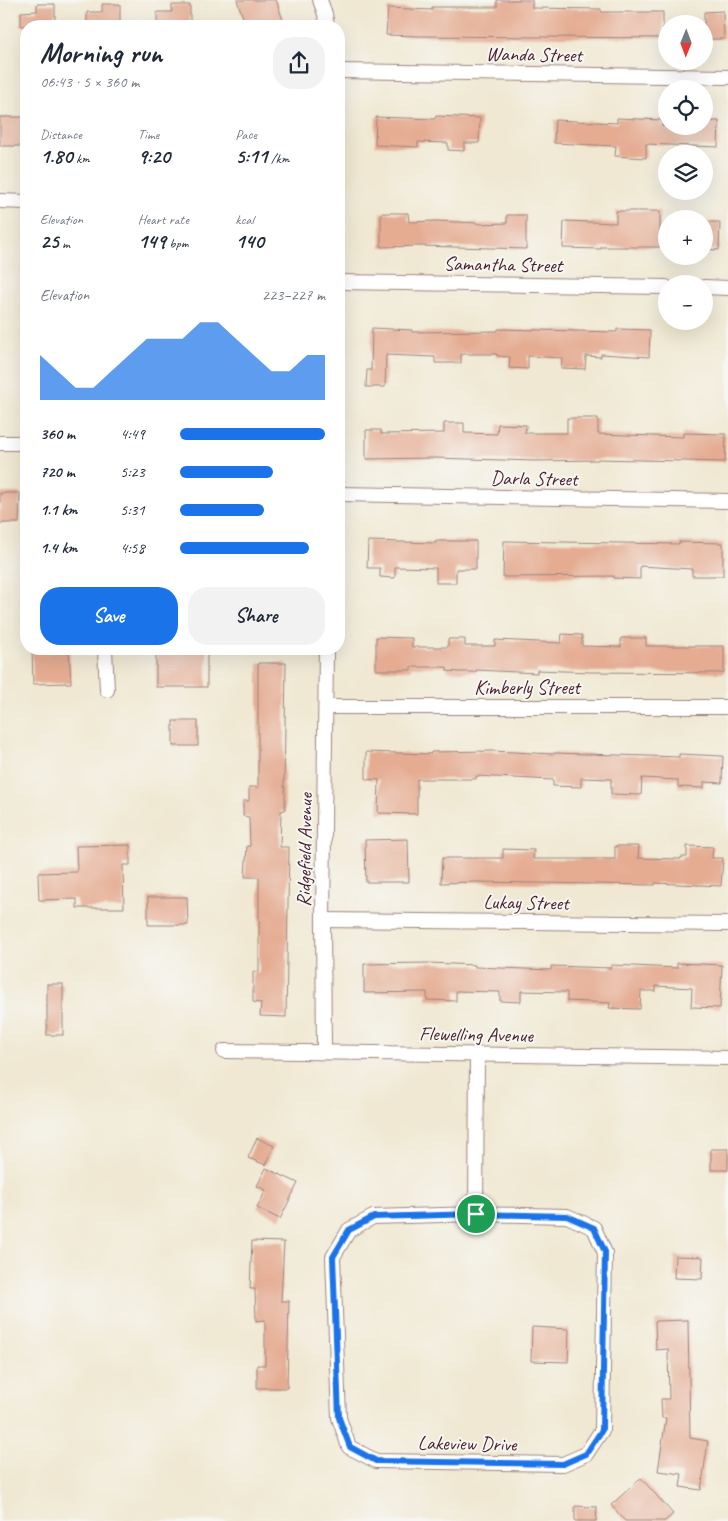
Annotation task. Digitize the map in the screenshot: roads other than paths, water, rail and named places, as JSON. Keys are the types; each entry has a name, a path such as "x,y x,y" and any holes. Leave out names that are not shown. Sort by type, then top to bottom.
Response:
{"street":[{"path":"320,0 326,20"},
{"name":"Wanda Street","path":"345,71 728,77"},
{"path":"0,201 20,202"},
{"name":"Samantha Street","path":"345,282 658,287"},
{"path":"713,287 728,288"},
{"path":"0,443 20,443"},
{"name":"Darla Street","path":"345,494 728,501"},
{"path":"105,655 107,690"},
{"name":"Ridgefield Avenue","path":"324,1052 323,920 326,655"},
{"name":"Kimberly Street","path":"326,707 728,707"},
{"name":"Lukay Street","path":"323,920 728,924"},
{"name":"Flewelling Avenue","path":"224,1051 728,1058"},
{"path":"476,1214 477,1054"},
{"name":"Lakeview Drive","path":"476,1214 567,1216 594,1228 605,1252 602,1430 586,1454 563,1464 376,1461 350,1447 339,1418 333,1257 349,1230 374,1217 476,1214"}]}
